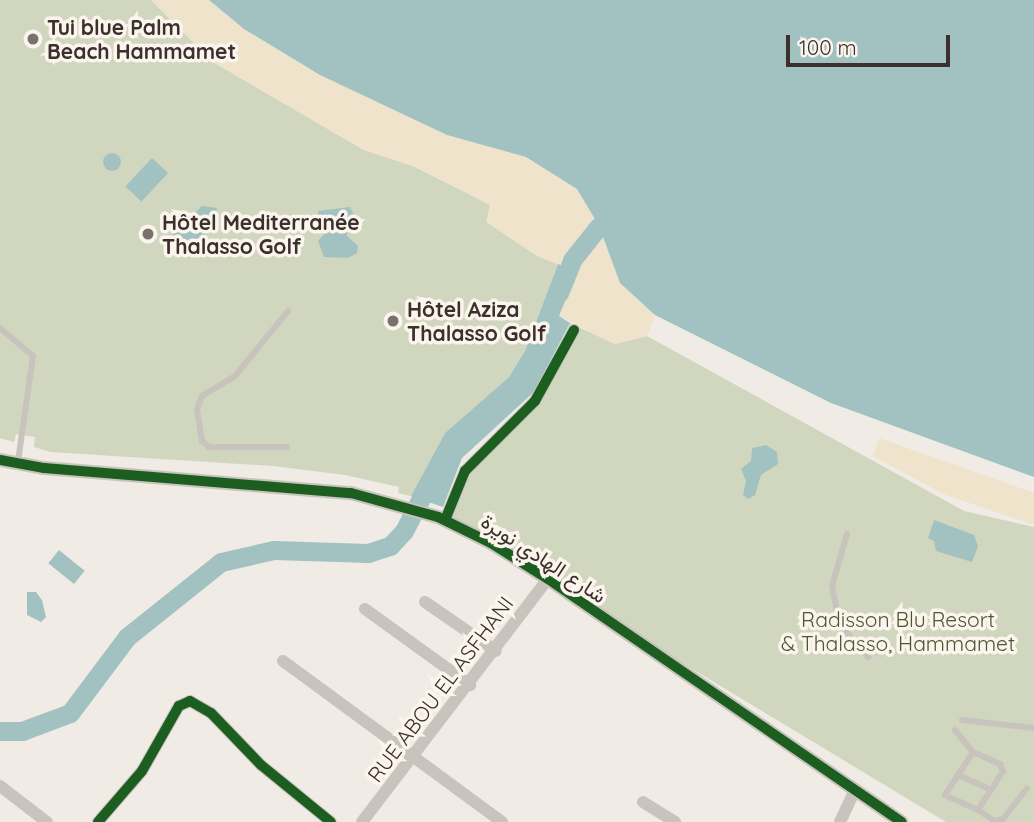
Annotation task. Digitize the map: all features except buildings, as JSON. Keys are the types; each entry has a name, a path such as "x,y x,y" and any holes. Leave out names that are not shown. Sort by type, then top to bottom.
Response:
{"street":[{"path":"441,519 466,471 536,401 574,330"},
{"name":"شارع الهادي نويرة","path":"0,460 18,464 299,487 388,502 441,519 548,579 854,792 902,822"},
{"name":"RUE ABOU EL ASFHANI","path":"362,822 496,652 548,579"},
{"path":"425,601 496,652"},
{"path":"365,609 470,685"},
{"path":"283,661 415,755 502,822"},
{"path":"98,822 142,771 179,706 190,701 211,713 261,765 331,822"},
{"path":"0,786 47,822"},
{"path":"840,822 854,792"},
{"path":"643,802 675,822"}],"lane":[{"path":"287,447 209,447 202,441 197,409 202,396 235,376 288,310"},
{"path":"0,328 33,356 18,464"},
{"path":"848,534 832,586 839,623 868,657"},
{"path":"962,720 1034,728"},
{"path":"955,730 973,751 1000,764 1003,771 978,810"},
{"path":"973,751 945,795 995,821 1003,819 1027,788"},
{"path":"958,775 991,790"}],"green space":[{"path":"0,0 151,0 213,62 364,150 413,166 491,205 537,256 558,264 525,351 509,377 445,433 411,496 398,493 399,487 345,475 273,466 50,452 34,447 35,437 16,434 14,442 0,438"},
{"name":"Radisson Blu Resort & Thalasso, Hammamet","path":"570,323 615,344 647,336 964,511 1034,527 1034,822 946,822 447,521 467,460 538,395"}],"sand":[{"path":"151,0 209,0 244,29 320,75 447,135 526,157 577,189 599,226 620,283 655,315 647,336 615,344 559,316 577,272 537,256 486,222 490,205 413,166 364,150 213,62"},
{"path":"879,438 1034,493 1034,525 943,494 873,456"}],"water":[{"path":"209,0 1034,0 1034,477 831,403 655,315 620,283 599,226 577,189 526,157 447,135 320,75 244,29"},
{"path":"112,153 118,156 121,162 118,168 112,171 106,168 103,162 106,156"},
{"path":"152,158 168,173 141,202 125,187"},
{"path":"202,206 217,208 211,231 183,251 174,250 170,237"},
{"path":"350,207 356,219 347,230 347,236 358,246 357,253 348,258 324,257 318,241 327,231 319,223 318,211"},
{"path":"558,264 577,272 559,316 570,323 534,392 462,458 443,507 411,496 445,433 509,377 525,351"},
{"path":"766,445 777,452 778,464 761,475 755,495 748,499 743,495 746,481 741,469 751,461 752,448"},
{"path":"934,520 974,535 978,546 972,562 936,551 934,541 928,538"},
{"path":"59,550 85,571 74,584 48,563"},
{"path":"27,592 36,592 42,600 46,617 41,622 27,615"}],"waterway":[{"path":"559,293 572,260 599,226"},
{"path":"0,731 22,731 70,713 127,637 221,562 274,550 368,553 390,546 404,531 432,477"}],"cycle path":[{"path":"445,520 465,471 535,401 574,330"},
{"path":"0,460 44,468 351,493 438,517 491,543 548,579 902,822"},
{"path":"98,822 142,771 179,706 190,701 211,713 261,765 331,822"}],"place":[{"name":"Tui blue Palm Beach Hammamet","path":"33,39"},
{"name":"Hôtel Mediterranée Thalasso Golf","path":"148,234"},
{"name":"Hôtel Aziza Thalasso Golf","path":"393,321"}]}
